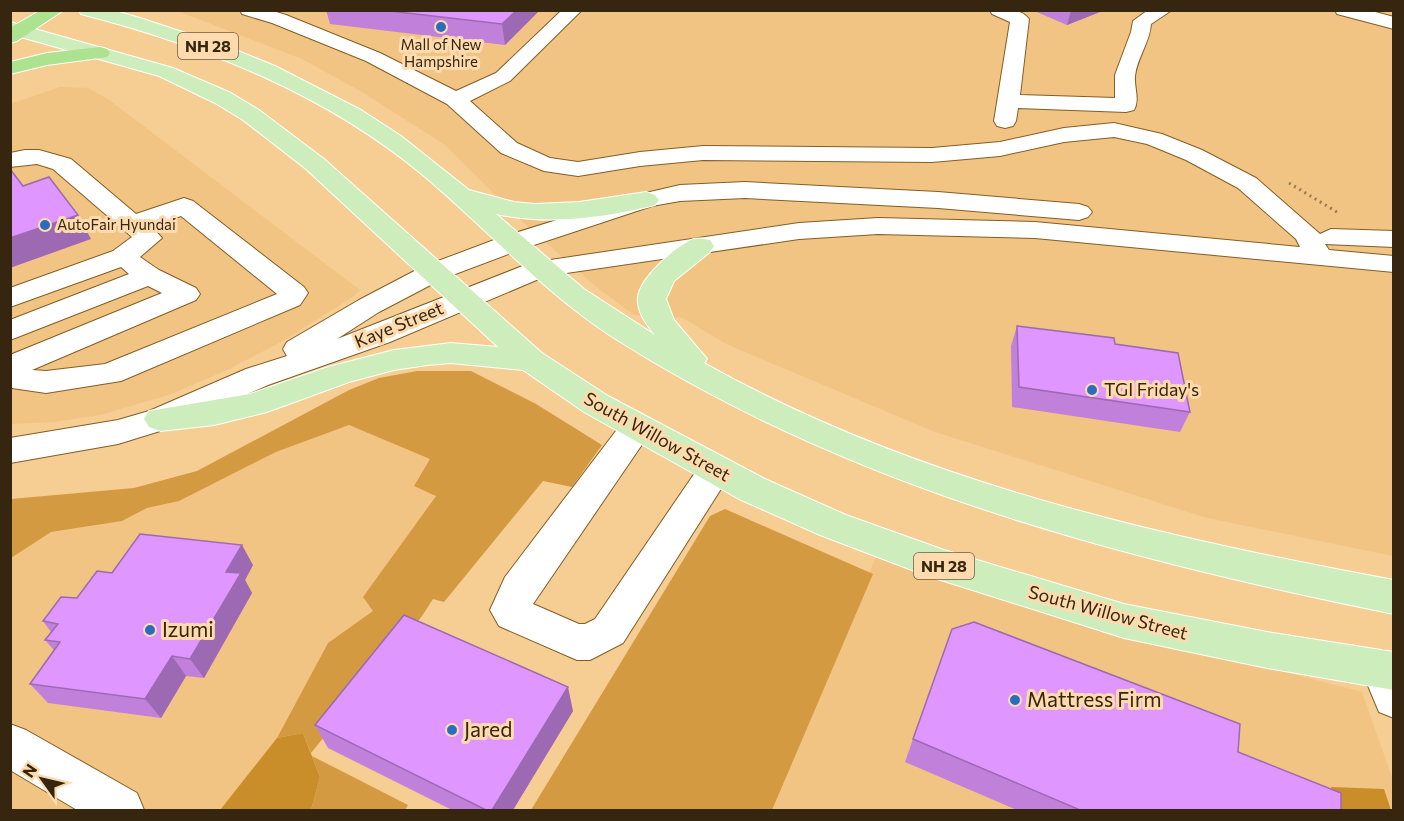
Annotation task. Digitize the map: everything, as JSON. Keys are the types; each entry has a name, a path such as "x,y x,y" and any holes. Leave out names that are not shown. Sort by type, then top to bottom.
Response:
{"highway":[{"path":"14,32 55,10"},
{"path":"10,68 47,59 100,53"}],"main road":[{"name":"NH 28","path":"88,10 192,40 274,74 385,135 457,191 540,269 578,300 625,332 710,380 871,456 1023,511 1111,536 1266,573 1394,597"},
{"name":"South Willow Street","path":"14,32 166,72 223,98 251,115 315,164 432,273 531,360 564,384 637,427 752,489 833,525 939,564 1124,621 1267,650 1390,680"},
{"path":"457,191 493,208 533,213 556,213 645,200"},
{"path":"700,246 661,276 654,288 652,300 654,313 662,327 710,380"},
{"path":"161,419 214,413 255,404 339,375 416,356 451,353 531,360"}],"street":[{"path":"249,10 287,15 373,57 454,99 521,155 562,168 578,169 640,159 703,153 871,156 1000,149 1064,135 1114,129 1154,139 1205,160 1247,183 1313,246 1394,264"},
{"path":"454,99 477,91 503,76 573,10"},
{"path":"999,10 1020,19 1000,149"},
{"path":"1008,101 1126,105 1125,75 1141,32 1142,21 1163,10"},
{"path":"1344,10 1394,23"},
{"path":"10,160 39,157 62,164 149,238 123,257 10,298"},
{"name":"Kaye Street","path":"257,377 315,338 432,273 512,243 645,200 680,193 733,190 938,200 1313,246"},
{"path":"134,224 184,206 294,293 290,298 110,374 46,382 23,380 11,367 186,294"},
{"name":"Kaye Street","path":"10,451 97,437 161,419 257,377 379,335 540,269 799,231 878,226 936,226 1313,246"},
{"path":"1313,246 1394,240"},
{"path":"123,257 149,276 240,320"},
{"path":"10,331 149,276"},
{"path":"637,427 519,589 510,610 513,614 577,642 590,642 604,635 609,631 715,470"},
{"path":"10,745 120,810"}],"shaded area":[{"path":"177,11 1393,11 1393,556 1207,518 935,432 726,344 683,318 634,315 599,289 529,228 445,145 362,92 302,59"},
{"path":"60,87 88,88 108,99 360,290 283,341 225,371 169,395 100,415 54,422 11,424 10,104"},
{"path":"417,371 471,371 536,404 602,445 572,487 543,481 444,602 433,599 422,616 311,753 303,733 277,738 328,643 373,611 363,597 436,496 414,486 430,459 349,425 276,452 179,501 147,508 122,521 51,532 11,558 11,499 134,488 197,471 349,390 379,378"},
{"path":"349,425 431,459 436,495 364,597 374,611 328,643 277,738 220,810 11,810 11,558 51,532 122,521 147,508 179,501 276,452"},
{"path":"725,509 873,574 772,810 531,810 710,516"},
{"path":"878,552 1102,624 1362,692 1394,783 1393,810 769,810"},
{"path":"303,733 320,777 311,810 220,810 277,738"},
{"path":"312,756 408,805 405,810 311,810 320,777"},
{"path":"1331,787 1384,789 1391,810 1335,810"}],"building":[{"path":"381,10 517,10 502,24"},
{"path":"10,169 23,186 49,177 78,215 10,238"},
{"path":"1017,326 1114,338 1115,344 1178,353 1190,412 1019,387"},
{"name":"Izumi","path":"140,534 242,545 226,572 241,573 190,659 172,656 145,699 30,684 60,642 45,640 58,624 43,621 61,597 77,598 97,571 112,573"},
{"name":"Jared","path":"404,615 568,687 492,810 486,810 315,725"},
{"name":"Mattress Firm","path":"974,622 1240,724 1238,752 1341,793 1341,810 1080,810 913,739 952,629"}],"place":[{"name":"Mall of New Hampshire","path":"441,27"},
{"name":"AutoFair Hyundai","path":"45,225"},
{"name":"TGI Friday's","path":"1092,390"},
{"name":"Izumi","path":"150,630"},
{"name":"Mattress Firm","path":"1015,700"},
{"name":"Jared","path":"452,730"}]}
